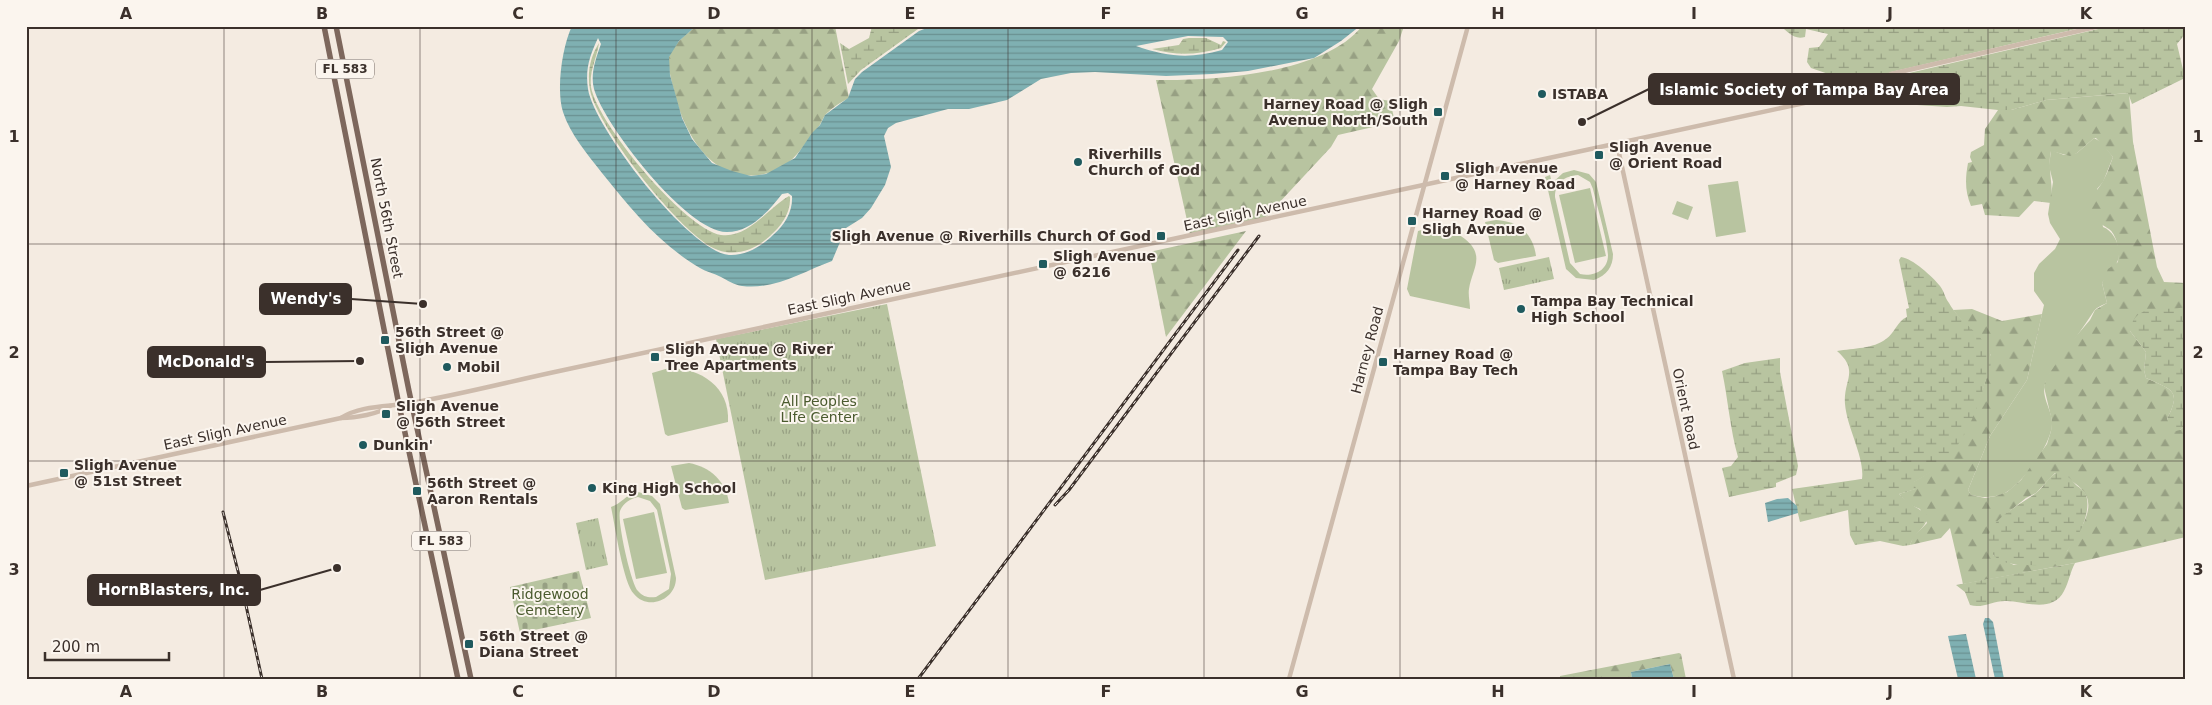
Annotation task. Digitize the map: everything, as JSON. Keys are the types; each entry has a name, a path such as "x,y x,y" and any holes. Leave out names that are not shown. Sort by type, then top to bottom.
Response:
{"main road":[{"name":"North 56th Street","path":"324,26 399,404 458,679"},
{"name":"North 56th Street","path":"336,26 412,403 471,679"},
{"path":"428,539 440,537"}],"street":[{"name":"Harney Road","path":"1288,679 1322,563 1468,26"},
{"name":"East Sligh Avenue","path":"26,486 385,410 390,406 399,404 412,403 1860,91 1891,74 2100,26"},
{"name":"Orient Road","path":"1617,144 1734,679"}],"green space":[{"path":"696,26 835,26 849,98 824,116 819,126 802,148 782,167 764,174 746,175 729,172 715,164 693,139 679,107 669,70 671,52 680,40"},
{"path":"872,26 926,26 918,29 861,70 848,84 840,43 849,49 869,38"},
{"path":"1362,26 1404,26 1399,41 1372,89 1379,99 1390,101 1395,122 1338,135 1331,147 1265,218 1190,234 1156,80 1207,79 1236,76 1296,64 1322,55 1345,42"},
{"path":"1780,26 2089,26 1891,72 1859,89 1840,78 1811,68 1807,62 1809,48 1819,47 1828,34 1806,29 1805,37 1801,38 1791,35"},
{"path":"2111,26 2119,28 2186,26 2186,33 2177,44 2185,78 2132,104 2128,93 2046,100 2011,110 1902,104 1865,91 1892,77"},
{"path":"1206,38 1221,45 1223,41 1226,42 1221,48 1195,53 1178,54 1152,49 1179,45 1183,39"},
{"path":"599,43 591,75 591,87 597,103 609,124 625,148 645,172 686,214 705,228 721,235 731,235 749,228 789,196 790,203 787,214 770,236 759,245 739,252 732,253 718,250 703,241 684,225 664,204 624,154 596,107 590,90 589,77 591,60"},
{"path":"2129,93 2133,142 2157,267 2164,282 2186,283 2186,307 2130,331 2146,352 2144,370 2146,378 2162,385 2172,392 2174,396 2174,402 2167,419 2180,430 2186,425 2186,537 2075,563 1963,584 1950,528 1941,538 1910,545 1913,537 1927,523 1920,509 1908,504 1899,494 1915,489 1913,482 1943,461 1955,447 1973,415 1991,363 1991,355 1953,310 1972,309 2002,321 2042,314 2027,380 1990,436 1968,490 1971,495 1985,498 1996,496 2007,492 2021,480 2047,444 2052,421 2044,387 2046,378 2072,341 2090,320 2095,310 2107,303 2102,283 2108,269 2118,262 2118,249 2112,232 2098,222 2093,216 2091,208 2092,199 2113,157 2096,138 2077,153 2070,156 2051,151 2051,203 2034,201 2019,217 1985,215 1982,204 1971,206 1966,180 1968,163 1972,162 1971,152 1984,145 1985,129 1998,110 2011,110 2046,100","holes":["2055,473 2071,481 2087,497 2088,506 2082,526 2067,551 2014,565 1993,555 2005,515 2026,498 2036,493"]},
{"path":"2094,138 2101,142 2113,157 2103,182 2097,189 2103,227 2114,236 2119,250 2117,262 2102,283 2107,303 2094,311 2047,378 2044,393 2052,421 2051,430 2048,440 2036,462 2020,481 2005,493 1988,497 1971,495 1968,490 1990,436 2027,380 2044,305 2034,291 2034,273 2039,264 2055,249 2060,239 2050,223 2048,214 2053,182 2049,166 2051,150 2064,155 2077,153"},
{"path":"1574,170 1589,174 1596,182 1613,254 1612,263 1608,270 1594,280 1576,278 1566,269 1545,177 1550,175 1552,183 1563,173","holes":["1578,175 1590,182 1604,231 1608,255 1603,269 1595,274 1585,275 1580,274 1570,263 1555,192 1561,181 1569,177"]},
{"path":"1738,181 1746,232 1716,237 1708,185"},
{"path":"1590,188 1606,256 1575,263 1559,195"},
{"path":"1677,201 1693,207 1688,220 1672,214"},
{"path":"1496,220 1512,223 1524,230 1532,241 1536,256 1498,263 1494,260 1485,222"},
{"path":"1429,228 1444,229 1457,233 1475,251 1476,263 1469,291 1470,309 1410,296 1407,289 1418,231"},
{"path":"1246,231 1166,337 1149,252"},
{"path":"1549,257 1554,279 1504,290 1499,268"},
{"path":"1901,257 1916,264 1940,286 1953,310 1982,339 1990,353 1991,364 1974,414 1960,441 1941,464 1929,474 1914,482 1916,489 1899,494 1928,516 1925,524 1910,545 1903,546 1880,541 1855,545 1850,535 1848,510 1800,522 1792,489 1862,479 1861,462 1846,413 1845,396 1849,376 1848,364 1837,351 1875,345 1889,336 1901,321 1907,317 1906,309 1909,308 1899,260"},
{"name":"All Peoples LIfe Center","path":"887,304 936,546 765,580 716,339"},
{"path":"2186,307 2186,425 2180,430 2172,432 2167,419 2174,402 2174,396 2172,392 2162,385 2146,378 2144,370 2146,352 2130,331 2138,315 2144,312"},
{"path":"1780,358 1780,372 1798,466 1796,475 1776,483 1776,487 1729,497 1722,468 1731,466 1738,457 1722,371 1745,363"},
{"path":"669,368 692,372 711,382 724,399 728,422 668,436 665,434 652,373"},
{"path":"689,463 704,468 716,476 724,488 729,503 685,510 682,508 671,466"},
{"path":"2058,472 2068,477 2086,495 2087,512 2075,541 2062,556 2049,564 2017,565 1998,559 1992,553 1988,543 1989,534 1994,525 2036,493"},
{"path":"638,492 652,496 660,504 676,578 675,586 671,592 660,601 646,602 634,594 626,578 623,566 611,507","holes":["638,497 650,501 657,510 671,574 669,589 656,597 642,595 635,586 625,552 620,517 621,508 630,500"]},
{"path":"654,512 667,573 636,579 623,519"},
{"path":"598,518 608,565 586,570 576,523"},
{"path":"2075,563 2064,591 2059,598 2046,604 2038,605 2002,601 1979,606 1970,605 1965,592 1956,585"},
{"name":"Ridgewood Cemetery","path":"579,571 591,618 520,633 510,587"},
{"path":"1681,654 1686,679 1674,679 1670,664 1631,672 1632,679 1560,679 1560,676"}],"water":[{"path":"572,26 696,26 679,41 669,57 670,75 682,118 692,139 712,163 751,176 766,174 795,158 812,133 820,125 825,115 848,98 855,79 862,72 919,31 932,26 1360,26 1314,58 1248,71 1212,74 1166,76 1095,72 1071,73 1041,79 1007,100 969,109 948,109 896,123 888,128 884,136 891,167 885,185 871,208 862,218 846,228 832,261 777,283 754,287 736,285 705,271 671,248 635,213 585,152 566,120 561,103 561,69 568,35","holes":["1188,36 1223,37 1228,42 1222,50 1189,56 1158,53 1136,46","598,38 601,44 593,72 594,89 601,106 614,127 650,174 670,197 691,215 710,228 727,232 735,231 751,224 765,213 782,194 788,193 792,196 790,212 781,227 769,239 753,250 742,254 729,255 712,248 691,233 668,211 625,158 594,107 588,89 587,75 589,62"]},
{"path":"1788,498 1797,506 1798,513 1768,522 1765,503"},
{"path":"1985,618 1989,618 1993,622 2004,679 1995,679 1983,624"},
{"path":"1966,634 1976,679 1958,679 1948,636"},
{"path":"1670,664 1674,679 1632,679 1631,672"}],"railway":[{"path":"1055,505 1069,490 1259,236"},
{"path":"918,679 1238,250"},
{"path":"223,512 262,679"}],"place":[{"name":"ISTABA","path":"1542,94"},
{"name":"Harney Road @ Sligh Avenue North/South","path":"1438,112"},
{"name":"Islamic Society of Tampa Bay Area","path":"1582,122"},
{"name":"Sligh Avenue @ Orient Road","path":"1599,155"},
{"name":"Riverhills Church of God","path":"1078,162"},
{"name":"Sligh Avenue @ Harney Road","path":"1445,176"},
{"name":"Harney Road @ Sligh Avenue","path":"1412,221"},
{"name":"Sligh Avenue @ Riverhills Church Of God","path":"1161,236"},
{"name":"Sligh Avenue @ 6216","path":"1043,264"},
{"name":"Wendy's","path":"423,304"},
{"name":"Tampa Bay Technical High School","path":"1521,309"},
{"name":"56th Street @ Sligh Avenue","path":"385,340"},
{"name":"Sligh Avenue @ River Tree Apartments","path":"655,357"},
{"name":"McDonald's","path":"360,361"},
{"name":"Harney Road @ Tampa Bay Tech","path":"1383,362"},
{"name":"Mobil","path":"447,367"},
{"name":"Sligh Avenue @ 56th Street","path":"386,414"},
{"name":"Dunkin'","path":"363,445"},
{"name":"Sligh Avenue @ 51st Street","path":"64,473"},
{"name":"King High School","path":"592,488"},
{"name":"56th Street @ Aaron Rentals","path":"417,491"},
{"name":"HornBlasters, Inc.","path":"337,568"},
{"name":"56th Street @ Diana Street","path":"469,644"}]}
